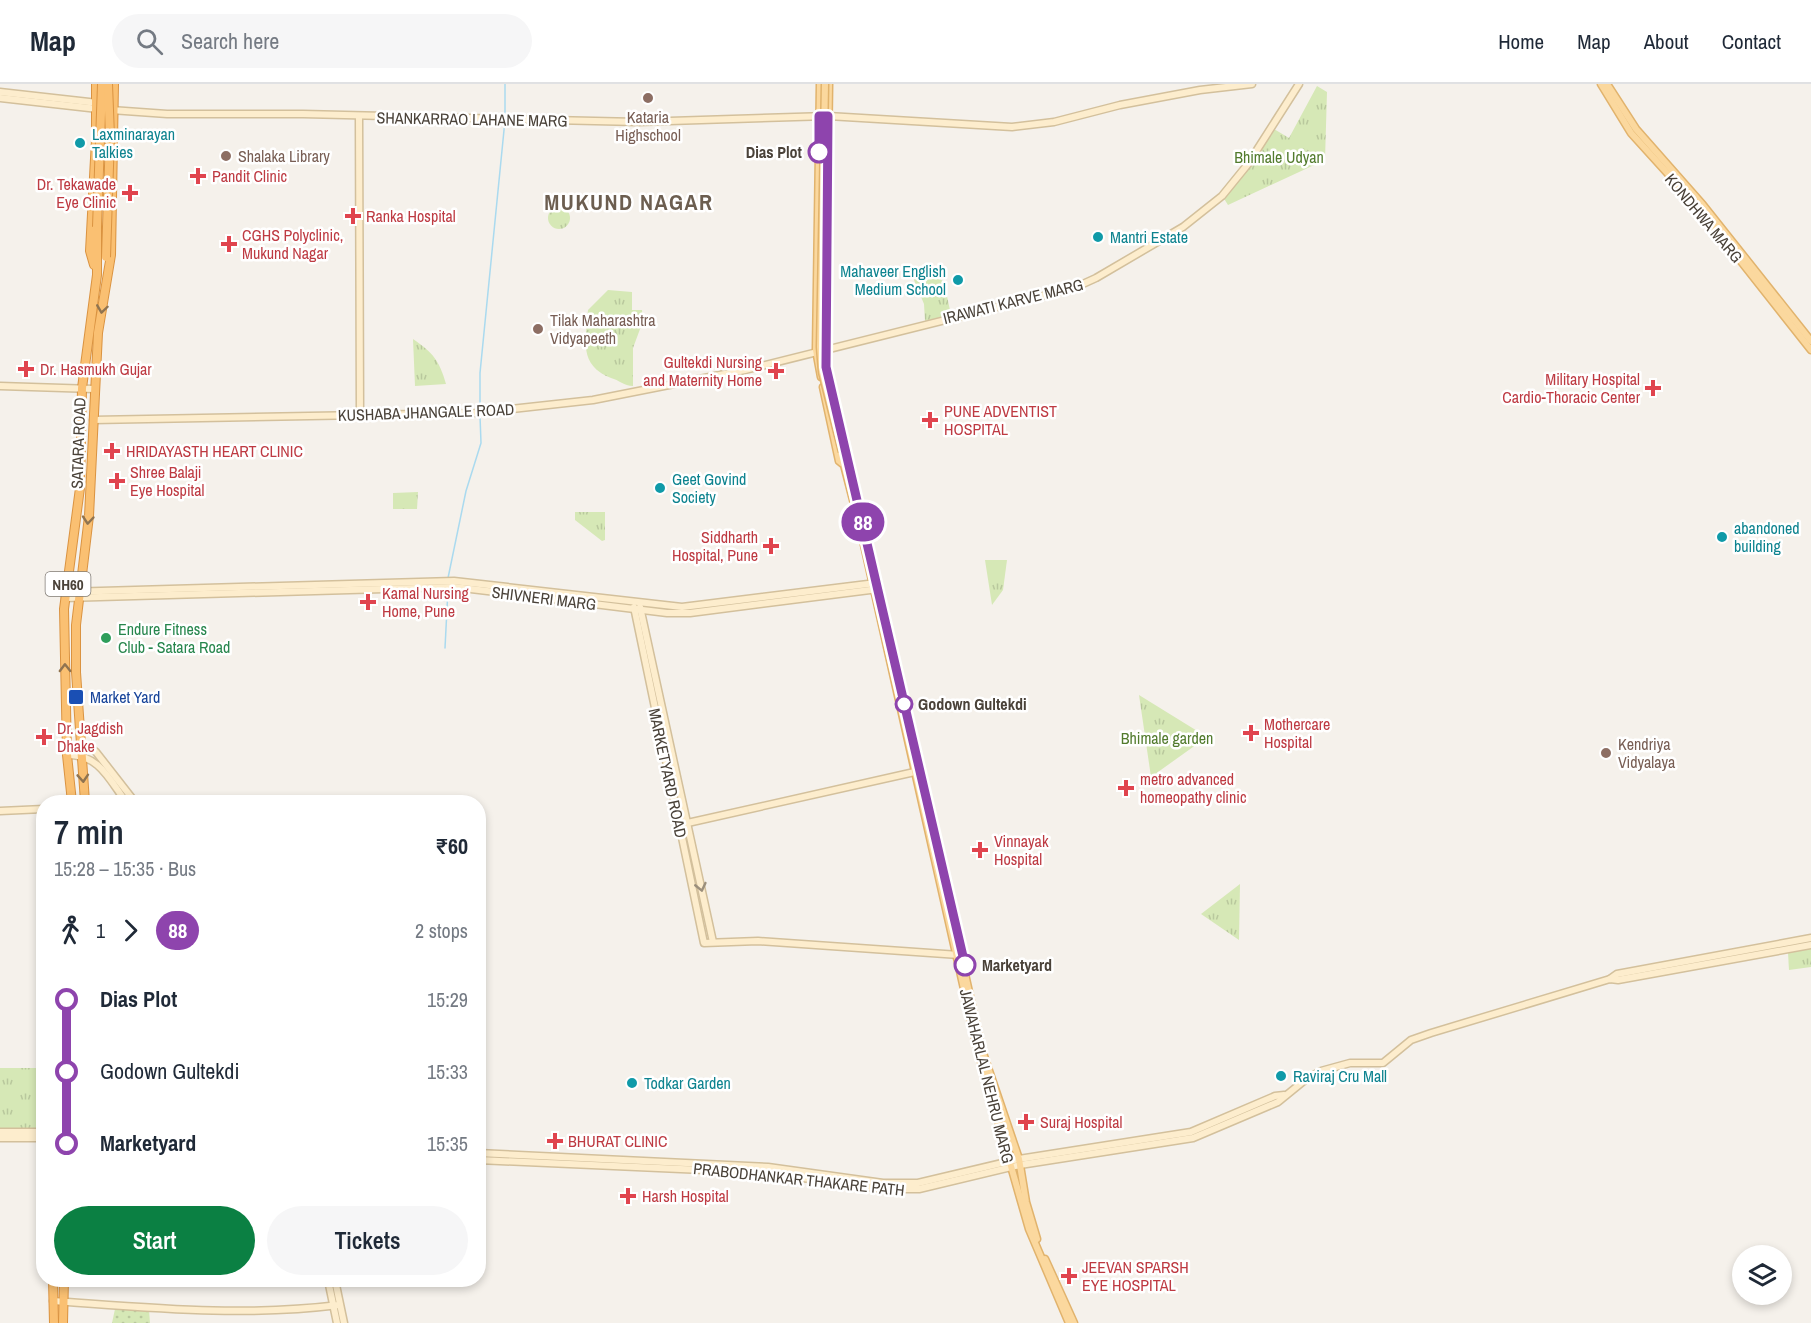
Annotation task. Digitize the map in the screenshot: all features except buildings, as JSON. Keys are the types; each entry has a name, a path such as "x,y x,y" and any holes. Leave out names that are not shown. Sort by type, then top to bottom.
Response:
{"highway":[{"path":"96,84 96,140 90,251 97,275"},
{"name":"NH60","path":"97,275 102,84"},
{"path":"106,279 111,136 108,84"},
{"name":"SATARA ROAD","path":"85,795 76,672 80,595 88,516 94,389 112,245 114,84"},
{"name":"SATARA ROAD","path":"71,795 67,751 65,595 80,488 82,388 97,275"},
{"path":"53,1287 54,1323"},
{"path":"63,1323 64,1287"}],"main road":[{"path":"825,84 820,347 822,372 845,464"},
{"name":"JAWAHARLAL NEHRU MARG","path":"825,84 828,116 825,349 826,367 849,459 845,464"},
{"name":"JAWAHARLAL NEHRU MARG","path":"825,84 819,116 816,350 839,461 845,464 875,586 987,1074 1009,1164 1020,1185"},
{"name":"SHANKARRAO LAHANE MARG","path":"95,106 167,114 285,113 359,117 638,122 828,116 1012,126 1054,122 1120,105 1200,90 1252,84"},
{"name":"IRAWATI KARVE MARG","path":"825,349 1074,288 1096,278 1184,227 1222,196 1254,157 1299,84"},
{"name":"KONDHWA MARG","path":"1600,84 1632,133 1750,268"},
{"name":"KONDHWA MARG","path":"1607,84 1636,129 1703,205 1811,350"},
{"path":"0,92 95,106"},
{"path":"0,98 95,106"},
{"path":"359,117 360,415"},
{"name":"KONDHWA MARG","path":"1756,276 1811,341"},
{"name":"KUSHABA JHANGALE ROAD","path":"93,420 487,412 632,394 825,349"},
{"path":"0,386 94,389"},
{"name":"SHIVNERI MARG","path":"65,595 454,584 690,614 875,586"},
{"name":"MARKETYARD ROAD","path":"636,607 683,824 713,942 704,943 683,824"},
{"path":"67,751 96,752 130,795"},
{"path":"82,751 99,765 121,795"},
{"path":"683,824 918,772"},
{"path":"0,811 36,809"},
{"name":"PRABODHANKAR THAKARE PATH","path":"486,1154 767,1173 902,1191 919,1189 1009,1164 1191,1131 1275,1096 1284,1095 1322,1071 1350,1064 1383,1064 1411,1040 1610,979 1617,974 1811,938"},
{"path":"713,942 758,941 960,955"},
{"name":"PRABODHANKAR THAKARE PATH","path":"1610,979 1618,980 1811,945"},
{"name":"JAWAHARLAL NEHRU MARG","path":"987,1074 1019,1162 1020,1185"},
{"path":"0,1132 36,1132"},
{"path":"0,1138 36,1138"},
{"name":"PRABODHANKAR THAKARE PATH","path":"486,1160 544,1158"},
{"path":"1020,1185 1029,1230 1069,1323"},
{"path":"1020,1185 1035,1234 1074,1323"},
{"path":"330,1287 344,1323"},
{"path":"335,1287 337,1323"},
{"path":"54,1301 214,1313 252,1313 336,1305"}],"green space":[{"name":"Bhimale Udyan","path":"1317,86 1327,92 1325,160 1228,205 1223,197 1274,129 1289,138"},
{"path":"559,207 567,210 570,218 567,226 559,229 551,226 548,218 551,210"},
{"path":"909,268 935,269 936,276 944,282 951,315 925,321 924,304"},
{"path":"608,290 632,292 632,310 642,310 643,321 633,348 633,386 600,373 593,366 586,350 588,310"},
{"path":"413,339 434,358 446,384 415,386"},
{"path":"418,492 417,509 393,509 393,493"},
{"path":"575,512 605,512 605,540 602,541 575,520"},
{"path":"985,560 1007,560 1003,590 992,605"},
{"name":"Bhimale garden","path":"1139,695 1207,737 1151,777"},
{"path":"1240,884 1239,940 1201,914"},
{"path":"1811,948 1811,967 1789,970 1788,953"},
{"path":"0,1068 36,1068 36,1128 0,1129"},
{"path":"115,1309 149,1310 150,1323 112,1323"}],"waterway":[{"path":"505,84 505,115"},
{"path":"480,411 480,373 505,120"},
{"path":"448,578 466,491 481,443 480,416"},
{"path":"445,648 448,589"}],"bus line":[{"name":"88","path":"819,152 819,116 828,116 826,367 965,965"}],"place":[{"name":"Kataria Highschool","path":"648,98"},
{"name":"Laxminarayan Talkies","path":"80,143"},
{"name":"Dias Plot","path":"819,152"},
{"name":"Shalaka Library","path":"226,156"},
{"name":"Pandit Clinic","path":"198,176"},
{"name":"Dr. Tekawade Eye Clinic","path":"130,193"},
{"name":"Ranka Hospital","path":"353,216"},
{"name":"Mantri Estate","path":"1098,237"},
{"name":"CGHS Polyclinic, Mukund Nagar","path":"229,244"},
{"name":"Mahaveer English Medium School","path":"958,280"},
{"name":"Tilak Maharashtra Vidyapeeth","path":"538,329"},
{"name":"Dr. Hasmukh Gujar","path":"26,369"},
{"name":"Gultekdi Nursing and Maternity Home","path":"776,371"},
{"name":"Military Hospital Cardio-Thoracic Center","path":"1653,388"},
{"name":"PUNE ADVENTIST HOSPITAL","path":"930,420"},
{"name":"HRIDAYASTH HEART CLINIC","path":"112,451"},
{"name":"Shree Balaji Eye Hospital","path":"117,481"},
{"name":"Geet Govind Society","path":"660,488"},
{"name":"abandoned building","path":"1722,537"},
{"name":"Siddharth Hospital, Pune","path":"771,546"},
{"name":"Kamal Nursing Home, Pune","path":"368,602"},
{"name":"Endure Fitness Club - Satara Road","path":"106,638"},
{"name":"Market Yard","path":"76,697"},
{"name":"Godown Gultekdi","path":"904,704"},
{"name":"Mothercare Hospital","path":"1251,733"},
{"name":"Dr. Jagdish Dhake","path":"44,737"},
{"name":"Kendriya Vidyalaya","path":"1606,753"},
{"name":"metro advanced homeopathy clinic","path":"1126,788"},
{"name":"Vinnayak Hospital","path":"980,850"},
{"name":"Marketyard","path":"965,965"},
{"name":"Raviraj Cru Mall","path":"1281,1076"},
{"name":"Todkar Garden","path":"632,1083"},
{"name":"Suraj Hospital","path":"1026,1122"},
{"name":"BHURAT CLINIC","path":"555,1141"},
{"name":"Harsh Hospital","path":"628,1196"},
{"name":"JEEVAN SPARSH EYE HOSPITAL","path":"1069,1276"}],"district":[{"name":"MUKUND NAGAR","path":"629,202"}]}
